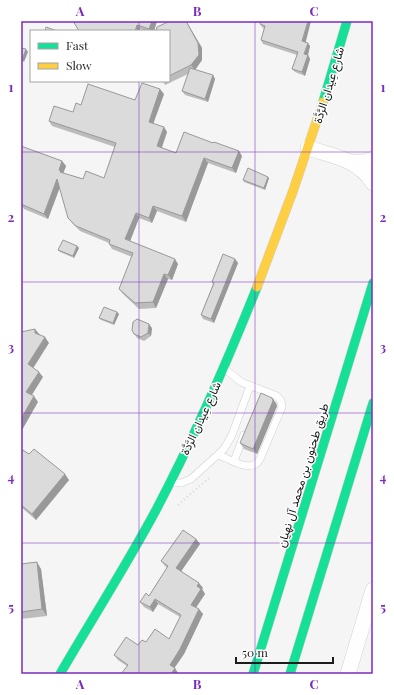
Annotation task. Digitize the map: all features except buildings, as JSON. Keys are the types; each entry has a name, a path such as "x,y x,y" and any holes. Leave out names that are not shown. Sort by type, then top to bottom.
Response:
{"street":[{"name":"شارع عِيدان الرَّدَّة","path":"60,674 149,524 170,483 223,367 272,249 308,148 347,21"},
{"path":"308,148 352,162 362,169 373,183"},
{"path":"352,162 373,160"},
{"name":"طريق طحنون بن محمد آل نهيان","path":"253,674 373,284"},
{"path":"290,674 373,403"},
{"path":"348,674 373,590"}],"lane":[{"path":"219,455 249,466 252,466 258,462 281,410 282,404 279,398 261,394 250,386 237,380 223,367"},
{"path":"170,483 181,483 191,479 224,449 232,435 250,386"},
{"path":"234,461 248,426"}],"traffic: fast":[{"path":"323,102 347,21"},
{"path":"253,674 373,283"},
{"path":"60,674 133,552 170,483 210,400 257,287"},
{"path":"290,674 373,403"}],"traffic: slow":[{"path":"257,287 293,191 323,102"}]}
